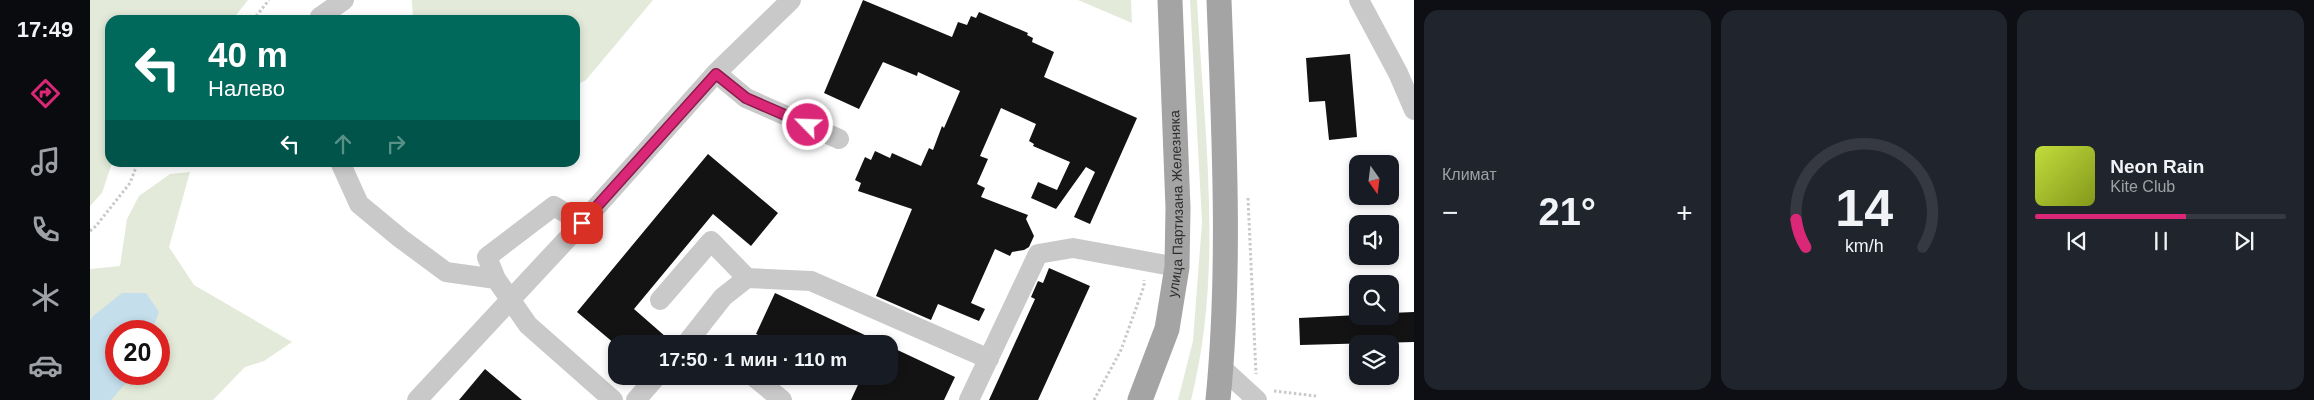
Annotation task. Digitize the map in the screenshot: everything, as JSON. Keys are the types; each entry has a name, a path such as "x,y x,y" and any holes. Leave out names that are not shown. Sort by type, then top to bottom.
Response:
{"main road":[{"name":"улица Партизана Железняка","path":"1140,400 1167,329 1177,266 1178,208 1170,0"},
{"path":"1218,400 1227,213 1219,0"}],"street":[{"path":"323,15 344,0"},
{"path":"417,400 512,300 716,74 791,0"},
{"path":"1359,0 1398,73 1414,110"},
{"path":"716,74 746,98 838,139"},
{"path":"342,167 359,204 400,238 446,272 496,279"},
{"path":"582,223 554,206 487,257 496,279 528,326 613,400"},
{"path":"660,300 711,241 747,278"},
{"path":"969,400 1038,254 1073,248 1177,266"},
{"path":"693,335 723,297 747,278 811,281 989,359"},
{"path":"1221,367 1262,394"},
{"path":"638,399 650,385"},
{"path":"764,385 782,400"}],"path":[{"path":"257,15 269,0"},
{"path":"90,231 130,183 136,167"},
{"path":"1248,196 1255,372 1257,377"},
{"path":"1094,400 1121,350 1144,286 1143,259"},
{"path":"1262,394 1274,392 1316,396"}],"green space":[{"path":"90,0 248,0 236,15 105,15 105,167 111,167 102,193 90,206"},
{"path":"412,0 653,0 586,80 580,83 580,15 413,15"},
{"path":"1078,0 1131,0 1132,23"},
{"path":"1190,0 1197,0 1207,150 1209,251 1207,301 1201,351 1191,400 1178,400 1193,341 1202,222"},
{"path":"190,172 169,247 194,285 292,342 264,361 245,367 213,400 90,400 90,269 120,266 127,219 139,196 170,174"}],"water":[{"path":"122,293 146,293 159,312 156,320 105,320 105,385 124,385 111,400 90,400 90,322 92,317"}],"building":[{"path":"863,0 952,37 958,22 967,25 971,16 976,18 979,12 1028,33 1027,35 1033,38 1032,42 1054,52 1044,77 1137,118 1090,224 1074,217 1095,172 1086,167 1056,209 1031,198 1038,182 1057,190 1070,162 1033,146 1034,144 1029,141 1036,124 1001,108 980,156 988,159 977,184 985,188 981,197 1028,215 1026,219 1034,236 1029,247 1012,252 1010,256 995,249 971,303 985,309 979,321 938,304 931,320 876,296 912,209 858,191 861,183 855,180 865,157 871,160 875,151 890,158 892,153 921,166 929,148 933,150 942,126 944,128 960,91 918,72 917,76 883,62 859,109 824,93"},
{"path":"1350,54 1357,137 1329,140 1325,101 1309,102 1306,58"},
{"path":"708,154 778,213 751,246 713,214 634,309 664,335 608,335 608,338 577,312"},
{"path":"1049,268 1090,286 1038,400 989,400 1035,299 1031,297 1038,281 1043,283"},
{"path":"775,293 865,335 758,335 756,334"},
{"path":"1414,312 1414,342 1399,342 1399,335 1349,335 1349,344 1300,345 1299,318 1349,315 1349,325 1399,325 1399,313"},
{"path":"898,350 955,377 944,400 851,400 858,385 898,385"},
{"path":"485,369 522,400 459,400"}],"route":[{"path":"582,223 716,74 746,98 808,125"}]}
